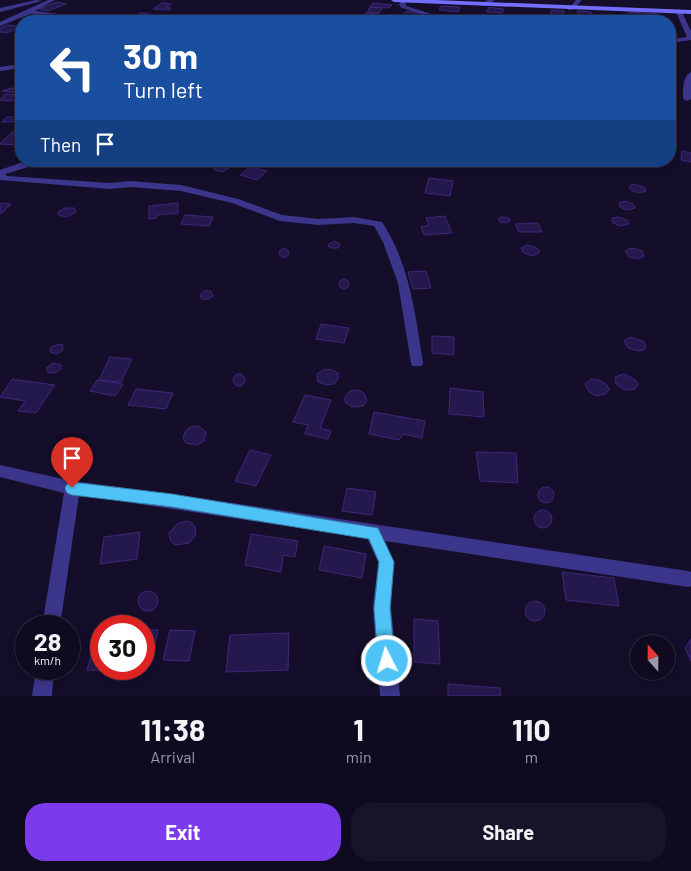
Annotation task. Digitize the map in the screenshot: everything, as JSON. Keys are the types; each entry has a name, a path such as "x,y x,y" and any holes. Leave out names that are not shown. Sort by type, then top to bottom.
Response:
{"main road":[{"path":"394,0 570,9 691,12"}],"street":[{"path":"0,10 43,0"},
{"path":"21,15 52,0"},
{"path":"483,5 492,0"},
{"path":"570,9 579,0"},
{"path":"403,1 404,7 432,15"},
{"path":"28,12 56,15"},
{"path":"676,40 691,38 678,12"},
{"path":"0,24 15,18"},
{"path":"0,69 15,67"},
{"path":"688,99 687,84 691,74"},
{"path":"20,167 0,174 4,179 110,186 130,184 180,188 235,202 280,218 318,222 354,220 378,224 388,242 404,283 416,363"},
{"path":"0,471 72,488 172,501 373,533 688,579"},
{"path":"53,615 72,488"},
{"path":"373,533 386,562 382,608 390,696"},
{"path":"42,696 44,680"}],"building":[{"path":"57,2 66,4 48,11 39,9"},
{"path":"162,3 172,4 166,8 171,8 169,10 153,9"},
{"path":"373,3 392,5 389,8 370,7"},
{"path":"441,6 460,7 458,12 439,10"},
{"path":"370,7 382,8 379,13 367,12"},
{"path":"489,7 504,9 502,13 487,12"},
{"path":"551,10 564,11 563,15 550,15"},
{"path":"407,11 422,13 420,15 402,15"},
{"path":"577,11 591,12 592,15 578,15"},
{"path":"628,12 660,15 629,15"},
{"path":"140,13 150,14 149,15 137,15"},
{"path":"365,13 379,14 378,15 364,15"},
{"path":"7,25 15,26 15,29 7,33 0,32 0,28"},
{"path":"11,88 15,88 15,92 2,91"},
{"path":"5,94 15,95 15,99 12,101 0,100"},
{"path":"7,117 15,117 13,122 2,122"},
{"path":"12,132 15,132 15,145 0,144"},
{"path":"682,151 691,153 691,162 681,160"},
{"path":"214,167 229,168 222,172 214,170"},
{"path":"250,167 267,171 257,180 240,175"},
{"path":"429,178 453,181 450,196 425,193"},
{"path":"633,184 644,187 646,191 640,193 632,191 629,187"},
{"path":"625,201 633,204 635,208 627,210 620,207 619,203"},
{"path":"1,203 11,204 0,213"},
{"path":"178,203 178,213 157,215 157,218 149,219 149,206"},
{"path":"65,208 74,208 76,212 67,217 58,215 58,212"},
{"path":"185,215 213,217 209,226 181,224"},
{"path":"445,216 452,233 424,235 421,227 429,225 426,218"},
{"path":"501,217 509,218 510,221 506,223 500,222 498,219"},
{"path":"619,217 627,220 629,224 620,226 613,223 612,218"},
{"path":"538,223 542,232 519,232 515,224"},
{"path":"334,241 340,244 338,248 328,246"},
{"path":"527,245 535,247 539,250 539,253 532,256 524,253 521,248"},
{"path":"284,248 289,253 284,258 279,253"},
{"path":"633,248 642,251 644,256 638,259 629,257 626,250"},
{"path":"426,271 431,288 413,289 408,272"},
{"path":"342,279 346,279 349,284 348,288 342,289 339,286 339,282"},
{"path":"204,291 211,291 213,296 208,299 202,299 200,295"},
{"path":"321,324 349,328 344,343 316,339"},
{"path":"432,336 454,337 454,355 432,353"},
{"path":"630,337 643,341 646,346 644,350 638,351 628,348 624,341"},
{"path":"59,344 63,345 62,351 57,354 50,352 51,347"},
{"path":"110,357 132,359 121,382 99,380"},
{"path":"53,363 61,365 61,369 57,372 48,373 46,368"},
{"path":"325,369 338,373 338,379 334,384 327,385 318,382 317,374"},
{"path":"241,374 244,375 244,385 237,386 234,385 233,378 234,375"},
{"path":"624,374 634,379 638,384 635,389 625,390 616,384 615,377"},
{"path":"12,379 55,385 36,413 18,411 25,401 0,397"},
{"path":"591,379 599,380 606,384 609,389 606,394 596,396 589,392 585,384"},
{"path":"97,380 123,384 115,396 90,391"},
{"path":"450,388 483,392 484,417 449,414"},
{"path":"136,389 173,393 166,409 128,405"},
{"path":"357,390 364,393 367,401 363,406 352,407 346,403 344,398 350,391"},
{"path":"305,395 331,400 320,428 331,431 328,439 305,434 308,425 293,422"},
{"path":"374,412 425,421 422,438 403,434 399,440 369,434"},
{"path":"198,426 206,432 204,441 197,445 186,443 183,438 185,432 190,427"},
{"path":"250,450 271,455 256,486 235,481"},
{"path":"476,452 516,453 518,483 480,481"},
{"path":"543,487 549,487 554,492 552,501 543,503 538,498 538,492"},
{"path":"347,488 376,492 372,515 342,511"},
{"path":"543,510 549,513 552,519 549,525 543,528 537,525 534,519 537,513"},
{"path":"191,522 196,528 195,536 189,543 175,545 170,540 169,533 178,523"},
{"path":"140,532 137,559 100,564 104,537"},
{"path":"251,534 298,541 295,557 283,555 281,572 245,565"},
{"path":"324,546 366,554 362,578 319,570"},
{"path":"562,572 614,578 619,606 566,600"},
{"path":"148,591 155,594 158,601 155,608 148,611 141,608 138,601 141,594"},
{"path":"535,601 542,604 545,611 542,618 535,621 528,618 525,611 528,604"},
{"path":"414,619 438,621 440,664 414,662"},
{"path":"155,630 158,630 155,644"},
{"path":"170,630 195,631 189,661 163,660"},
{"path":"289,633 288,670 226,672 230,635"},
{"path":"691,639 691,661 685,648"},
{"path":"448,684 500,688 501,696 448,696"}],"route":[{"path":"72,488 172,501 373,533 386,562 382,608 387,661"}]}
